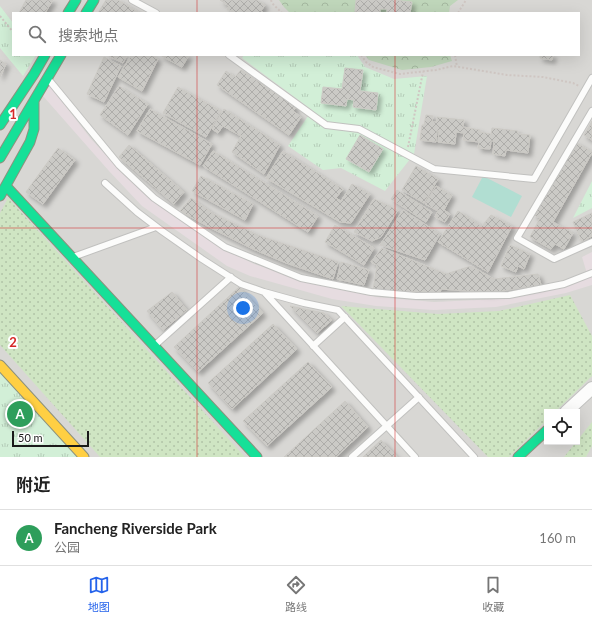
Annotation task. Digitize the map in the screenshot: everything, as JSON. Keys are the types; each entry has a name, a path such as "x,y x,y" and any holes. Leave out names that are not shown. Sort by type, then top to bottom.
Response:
{"street":[{"path":"69,12 76,0"},
{"path":"87,12 94,0"},
{"path":"0,124 44,56"},
{"path":"0,158 60,56"},
{"path":"5,102 26,86"},
{"path":"0,196 30,142 34,129 34,102"},
{"path":"6,186 257,457"},
{"path":"0,365 84,457"},
{"path":"569,409 592,388"},
{"path":"518,457 544,433"}],"lane":[{"path":"132,0 154,12"},
{"path":"230,56 326,125 359,129 434,169 534,179 592,78"},
{"path":"46,82 119,165 154,198 225,247 301,278 371,292 416,296 509,295 564,284 592,273"},
{"path":"592,111 517,238 554,259 592,242"},
{"path":"105,183 156,227 241,284 304,303 338,310 474,457"},
{"path":"72,257 156,227"},
{"path":"154,346 231,277"},
{"path":"264,292 415,457"},
{"path":"313,346 346,318"},
{"path":"352,457 419,397"}],"path":[{"path":"271,0 281,12"},
{"path":"459,12 466,0"},
{"path":"0,16 12,31"},
{"path":"362,56 366,62 373,67 400,74 423,72 453,66 507,75 543,77 572,83 586,89"},
{"path":"455,56 458,67"},
{"path":"407,154 423,72"}],"shaded area":[{"path":"0,0 592,0 592,457 79,457 0,371"},
{"path":"49,85 91,139 149,198 228,251 254,264 333,288 377,297 434,302 498,299 565,287 588,277 582,257 592,252 592,285 566,293 496,307 434,310 376,306 332,299 250,276 227,266 142,206 36,88"},
{"path":"483,176 522,196 511,217 472,197"}],"green space":[{"path":"279,0 458,0 450,6 449,12 289,12"},
{"path":"0,6 12,22 12,56 35,56 23,76 0,48"},
{"path":"243,56 358,56 365,67 394,79 427,76 414,154 385,191 341,168 323,170 288,146 312,110 242,58"},
{"path":"366,56 450,56 452,61 431,67 402,70 369,60"},
{"path":"592,181 592,208 573,218"},
{"path":"8,198 245,457 100,457 0,345 0,213"},
{"path":"570,295 592,336 592,376 558,409 544,409 544,423 509,457 488,457 341,306 438,314 499,311"},
{"path":"0,371 79,457 0,457"},
{"path":"592,422 592,446 586,457 564,457 574,445 580,445 580,437"}],"building":[{"path":"26,0 53,0 46,12 20,12"},
{"path":"106,0 118,0 138,12 99,12"},
{"path":"220,0 257,0 265,5 261,11 262,12 232,12 227,9 229,6"},
{"path":"356,0 394,0 412,2 410,12 387,12 387,9 380,9 380,12 355,12"},
{"path":"109,56 126,56 123,63"},
{"path":"130,56 153,56 158,59 142,91 118,77"},
{"path":"162,56 188,56 182,67"},
{"path":"540,56 553,56 552,60 540,58"},
{"path":"104,57 121,66 104,102 87,94"},
{"path":"0,60 6,64 0,77"},
{"path":"345,68 363,70 360,91 378,93 376,110 353,107 354,100 347,99 346,106 321,103 323,87 342,89"},
{"path":"241,70 296,107 293,111 301,117 289,135 217,85 226,71 235,77"},
{"path":"119,86 148,104 128,135 100,115"},
{"path":"178,87 221,111 206,137 163,113"},
{"path":"150,109 212,144 200,165 137,131"},
{"path":"224,109 280,145 264,174 232,152 241,136 223,126 218,133 212,129"},
{"path":"426,115 433,116 432,122 437,122 437,117 464,120 463,127 480,130 480,132 491,134 492,128 518,131 518,134 530,135 528,153 506,150 505,156 493,154 494,141 491,141 490,149 478,148 479,142 463,140 464,133 456,132 455,144 438,142 439,131 437,131 436,142 420,140 422,125 424,125"},
{"path":"592,121 592,140 584,135"},
{"path":"360,135 383,149 369,172 346,159"},
{"path":"575,142 592,153 553,222 573,233 564,249 555,244 551,249 530,237 540,218 534,215"},
{"path":"129,145 184,192 174,204 119,157"},
{"path":"58,148 75,160 43,204 26,192"},
{"path":"213,151 318,216 308,232 203,166"},
{"path":"283,151 343,189 336,198 341,201 352,184 370,194 351,223 340,222 266,178"},
{"path":"416,166 438,179 424,203 402,190"},
{"path":"201,176 253,204 245,220 192,191"},
{"path":"436,186 452,195 444,210 450,214 445,222 435,217 438,211 425,204"},
{"path":"397,190 432,212 426,222 391,199"},
{"path":"191,198 214,214 260,236 338,262 333,279 286,263 253,249 180,211"},
{"path":"374,199 398,210 381,237 372,241 354,232"},
{"path":"403,210 440,234 425,260 380,245"},
{"path":"458,211 482,226 491,215 512,226 488,272 438,242"},
{"path":"592,213 592,236 582,242 573,222"},
{"path":"335,225 374,248 364,265 325,242"},
{"path":"510,245 530,254 524,269 518,266 516,272 501,266"},
{"path":"382,248 446,274 471,266 494,279 538,274 541,285 489,293 441,289 440,293 373,290 377,265 371,262"},
{"path":"341,262 369,270 364,285 337,279"},
{"path":"239,287 263,313 198,372 174,347"},
{"path":"172,292 187,310 163,330 147,311"},
{"path":"290,306 324,313 332,320 317,333"},
{"path":"273,324 297,349 232,409 208,383"},
{"path":"308,362 332,387 267,446 243,421"},
{"path":"345,401 368,427 336,457 284,457"},
{"path":"381,440 397,457 363,457"}],"traffic: fast":[{"path":"69,12 76,0"},
{"path":"87,12 94,0"},
{"path":"0,125 44,56"},
{"path":"0,158 60,56"},
{"path":"0,196 30,142 34,129 34,102"},
{"path":"6,186 257,457"},
{"path":"518,457 544,433"}],"traffic: slow":[{"path":"0,365 84,457"}],"place":[{"name":"Fancheng Riverside Park","path":"20,414"}]}
